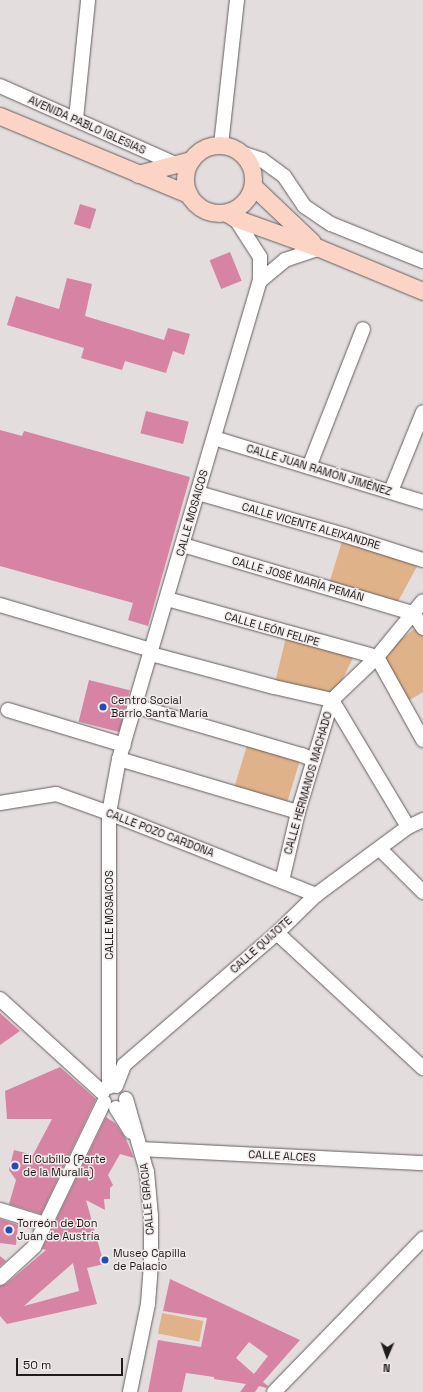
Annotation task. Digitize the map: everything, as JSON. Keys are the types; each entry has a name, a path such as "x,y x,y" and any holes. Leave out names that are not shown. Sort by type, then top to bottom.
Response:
{"main road":[{"path":"0,116 188,194"},
{"path":"231,215 248,198 253,186 253,174 250,163 242,154 232,148 221,145 209,146 199,152 191,160 185,177 188,194 195,204 204,210 215,214 231,215 318,248 423,291"},
{"name":"AVENIDA PABLO IGLESIAS","path":"138,174 173,163 191,160"},
{"path":"253,186 318,248"}],"street":[{"path":"76,119 88,0"},
{"path":"221,145 237,0"},
{"name":"AVENIDA PABLO IGLESIAS","path":"0,86 173,163"},
{"path":"242,154 262,160 284,176 304,206 331,224 423,261"},
{"name":"CALLE MOSAICOS","path":"112,1096 109,813 119,759 260,281 260,257 231,215"},
{"path":"260,281 285,260 318,248"},
{"path":"309,467 363,329"},
{"path":"391,492 423,412"},
{"name":"CALLE JUAN RAMÓN JIMÉNEZ","path":"214,438 423,502"},
{"name":"CALLE VICENTE ALEIXANDRE","path":"198,493 344,535 423,560"},
{"name":"CALLE JOSÉ MARÍA PEMÁN","path":"183,545 413,613"},
{"name":"CALLE LEÓN FELIPE","path":"167,599 377,657"},
{"name":"CALLE HERMANOS MACHADO","path":"282,881 298,812 332,700 377,657 423,601"},
{"path":"0,605 151,652 274,687 332,700 408,827"},
{"path":"413,613 423,628"},
{"path":"377,657 423,740"},
{"path":"135,706 302,755 314,760"},
{"path":"8,710 124,745"},
{"path":"119,759 298,812"},
{"name":"CALLE POZO CARDONA","path":"0,803 56,794 109,813 316,895"},
{"name":"CALLE QUIJOTE","path":"0,1278 34,1247 44,1224 112,1096 124,1065 277,933 316,895 408,827 423,820"},
{"path":"380,849 423,892"},
{"path":"277,933 423,1068"},
{"name":"CALLE GRACIA","path":"0,999 112,1096 142,1149 148,1179 151,1264 148,1304 130,1392"},
{"name":"CALLE ALCES","path":"142,1149 423,1163"},
{"path":"0,1210 44,1224"},
{"path":"274,1392 423,1239"}],"shaded area":[{"path":"344,535 421,559 395,607 328,587"},
{"path":"421,624 423,628 423,692 403,704 377,657"},
{"path":"287,633 356,652 332,700 274,687"},
{"path":"249,739 302,755 285,809 233,793"},
{"path":"162,1313 203,1321 199,1342 158,1334"}],"building":[{"path":"80,204 96,209 90,229 74,224"},
{"path":"230,252 242,281 221,289 210,260"},
{"path":"67,278 92,284 85,316 164,340 168,328 190,334 184,355 173,351 166,373 125,361 122,370 81,358 84,348 7,325 16,296 59,309"},
{"path":"146,411 189,422 183,444 140,433"},
{"path":"0,430 22,436 24,431 190,477 148,626 128,620 133,603 0,566"},
{"name":"Centro Social Barrio Santa María","path":"89,680 130,690 119,732 79,722"},
{"path":"0,1013 20,1031 0,1045"},
{"path":"60,1067 96,1099 41,1214 9,1204 16,1180 9,1170 14,1150 33,1155 52,1119 7,1119 5,1091"},
{"path":"106,1117 115,1123 126,1139 134,1158 120,1154 108,1175 113,1185 110,1188 110,1199 104,1199 105,1210 86,1200 104,1264 87,1268 97,1304 7,1324 0,1316 0,1286 6,1284 46,1250 42,1249","holes":["73,1263 79,1291 24,1306"]},
{"name":"Torreón de Don Juan de Austría","path":"0,1219 18,1225 16,1245 0,1243"},
{"path":"0,1256 6,1261 0,1266"},
{"path":"170,1279 300,1340 263,1382 268,1386 267,1388 259,1386 255,1392 240,1392 246,1384 186,1373 182,1392 148,1392 158,1340 201,1347 207,1318 163,1311","holes":["249,1342 268,1356 254,1374 236,1358"]}],"place":[{"name":"Centro Social Barrio Santa María","path":"103,707"},
{"name":"El Cubillo (Parte de la Muralla)","path":"15,1166"},
{"name":"Torreón de Don Juan de Austría","path":"9,1230"},
{"name":"Museo Capilla de Palacio","path":"105,1260"}]}
